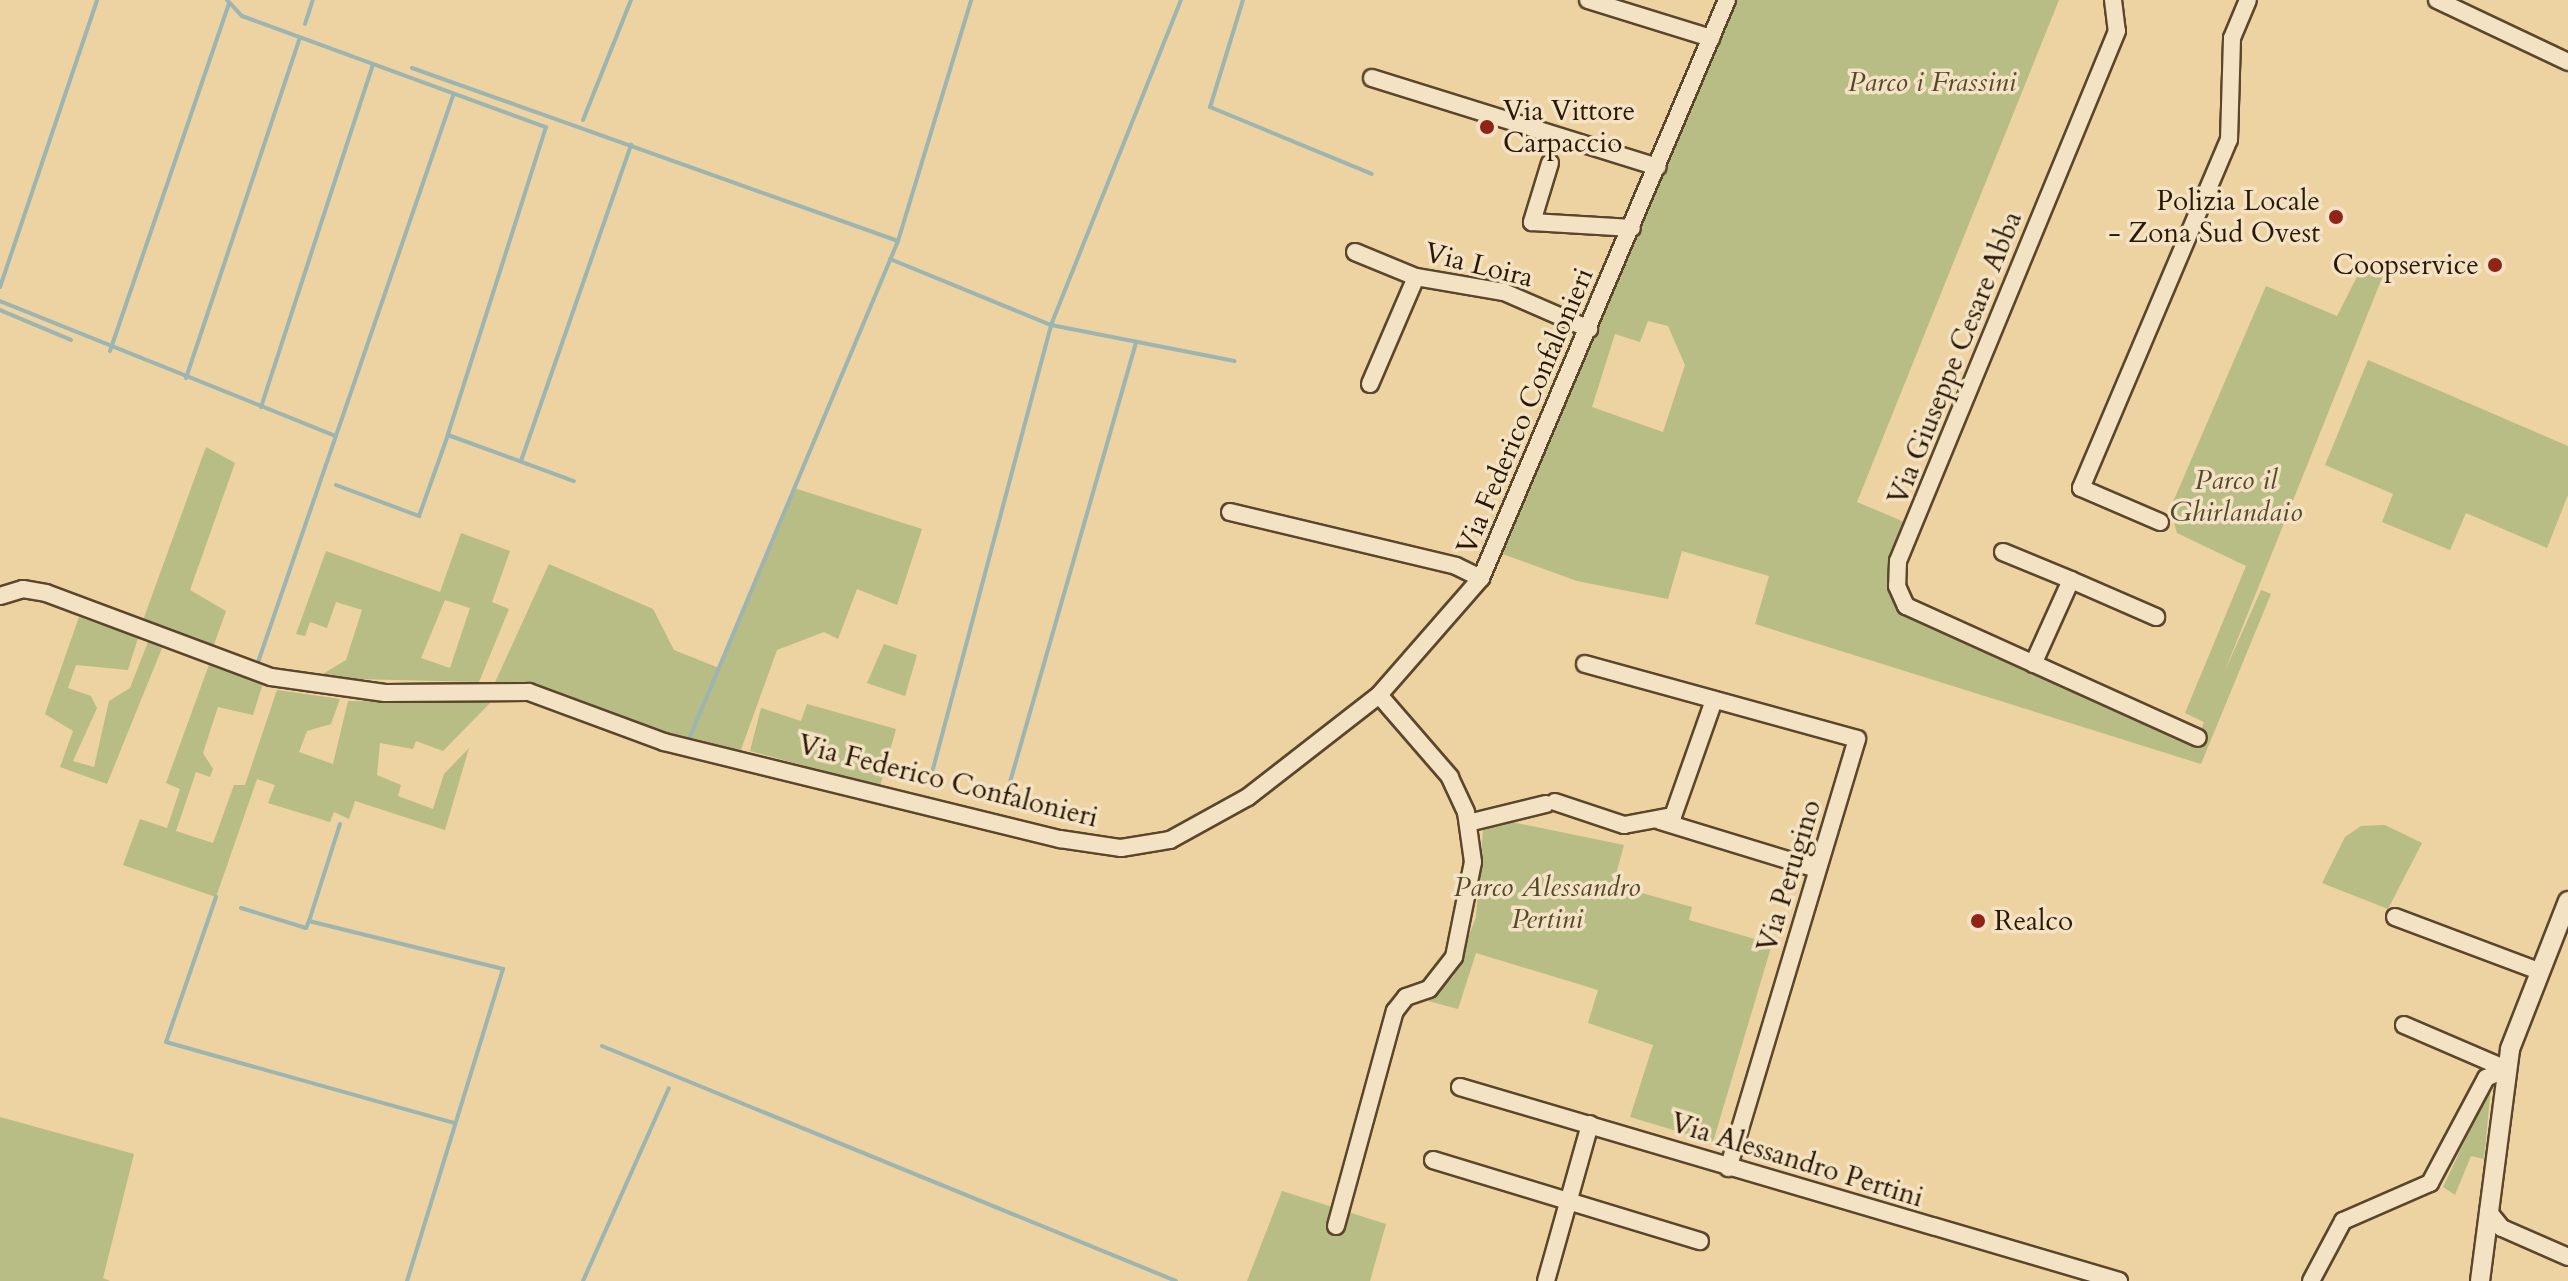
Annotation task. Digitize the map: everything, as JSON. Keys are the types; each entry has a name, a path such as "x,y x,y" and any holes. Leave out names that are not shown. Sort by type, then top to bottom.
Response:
{"street":[{"path":"1588,0 1711,38"},
{"name":"Via Federico Confalonieri","path":"0,596 23,589 46,593 271,677 385,693 529,692 664,742 1121,848 1170,840 1217,819 1379,695 1481,578 1727,0"},
{"name":"Via Giuseppe Cesare Abba","path":"2113,0 2117,31 1898,561 1906,606 2198,738"},
{"path":"2160,522 2081,488 2229,140 2232,38 2248,0"},
{"path":"2437,0 2568,62"},
{"path":"1372,78 1657,167"},
{"name":"Via Federico Confalonieri","path":"1550,163 1532,222 1632,228"},
{"name":"Via Loira","path":"1355,252 1416,277 1504,292 1589,329"},
{"path":"1370,384 1416,277"},
{"path":"1230,512 1456,566 1481,578"},
{"path":"2003,552 2156,617"},
{"path":"2033,664 2071,580"},
{"name":"Via Perugino","path":"1585,664 1857,739 1728,1168"},
{"path":"1336,1226 1395,1011 1406,997 1429,989 1454,957 1473,862 1468,823 1450,777 1379,695"},
{"path":"1660,821 1673,816 1714,700"},
{"name":"Via Perugino","path":"1468,823 1551,803 1624,825 1660,821 1810,867"},
{"path":"2480,1281 2506,1069 2536,970 2568,901"},
{"path":"2395,917 2536,970"},
{"path":"2404,1025 2506,1069"},
{"path":"2311,1281 2343,1221 2414,1196 2434,1179 2486,1078 2506,1069"},
{"name":"Via Alessandro Pertini","path":"1460,1087 2119,1281"},
{"path":"1546,1281 1590,1124"},
{"path":"1433,1160 1700,1241"},
{"path":"2488,1211 2516,1235 2568,1257"},
{"path":"2484,1249 2516,1235"}],"green space":[{"path":"1727,0 2059,0 1857,502 1914,526 1898,561 1907,606 2198,737 2204,722 2185,713 2246,566 2177,533 2170,509 2266,286 2337,316 2362,267 2382,278 2224,673 2261,590 2271,594 2201,764 1755,624 1769,576 1682,551 1668,599 1577,581 1497,552","holes":["1648,321 1668,326 1685,365 1663,432 1592,407 1615,334 1640,342"]},
{"path":"2368,360 2568,446 2568,495 2547,548 2466,513 2450,550 2382,522 2393,494 2325,465"},
{"path":"206,447 235,463 190,590 226,611 212,650 142,623"},
{"path":"794,488 922,529 897,605 857,589 838,639 824,632 777,650 738,758 492,689 549,564 653,609 674,650 719,668"},
{"path":"461,533 510,551 492,602 509,609 479,682 316,678 346,660 362,610 336,602 327,628 310,622 305,636 296,634 326,551 440,592","holes":["445,600 470,608 450,668 421,658"]},
{"path":"79,617 138,638 128,670 76,665 68,688 91,696 97,708 73,761 94,767 109,701 130,688 148,642 162,648 107,784 60,767 73,731 45,714"},
{"path":"884,644 917,655 905,696 867,683"},
{"path":"210,662 264,680 253,715 218,707 203,753 213,769 210,777 196,772 176,831 213,843 234,785 245,785 277,690 340,699 331,724 307,731 299,752 333,764 348,701 491,702 443,751 416,741 413,749 380,743 377,775 401,785 398,796 433,809 444,774 469,748 445,830 355,801 349,819 334,812 330,822 268,803 275,785 257,779 216,897 123,865 140,819 167,828 180,789 166,783"},
{"path":"807,704 896,729 880,786 750,751 761,708 801,721"},
{"name":"Parco Alessandro Pertini","path":"1512,822 1624,845 1613,885 1692,907 1689,920 1772,944 1713,1142 1630,1117 1653,1045 1588,1023 1598,990 1476,953 1458,1009 1428,1001 1453,977 1476,917 1483,830"},
{"path":"2385,825 2422,843 2388,909 2322,883 2345,837 2361,826"},
{"path":"2491,1086 2484,1159 2471,1156 2455,1195 2443,1187"},
{"path":"0,1117 134,1154 103,1278 110,1281 0,1281"},
{"path":"1282,1191 1386,1224 1370,1281 1247,1281"}],"waterway":[{"path":"0,287 97,0"},
{"path":"227,0 242,16 546,127 448,435 574,481"},
{"path":"305,24 313,0"},
{"path":"583,120 631,0"},
{"path":"687,744 898,241 971,0"},
{"path":"890,259 1051,325 1181,0"},
{"path":"1243,0 1210,107 1372,174"},
{"path":"110,351 229,4"},
{"path":"186,378 300,38"},
{"path":"261,407 373,65"},
{"path":"412,68 898,241"},
{"path":"256,668 453,96"},
{"path":"521,461 631,145"},
{"path":"0,301 336,436"},
{"path":"0,310 71,340"},
{"path":"929,784 1051,325 1234,361"},
{"path":"1004,803 1136,342"},
{"path":"336,485 419,516 448,435"},
{"path":"340,824 309,921 503,969 407,1281"},
{"path":"216,897 166,1042 455,1123"},
{"path":"241,908 306,928 309,921"},
{"path":"602,1046 1176,1281"},
{"path":"583,1281 669,1088"}],"place":[{"name":"Via Vittore Carpaccio","path":"1487,127"},
{"name":"Polizia Locale - Zona Sud Ovest","path":"2336,217"},
{"name":"Coopservice","path":"2495,265"},
{"name":"Realco","path":"1978,921"}],"park label":[{"name":"Parco i Frassini","path":"1932,82"},
{"name":"Parco il Ghirlandaio","path":"2236,496"}]}
